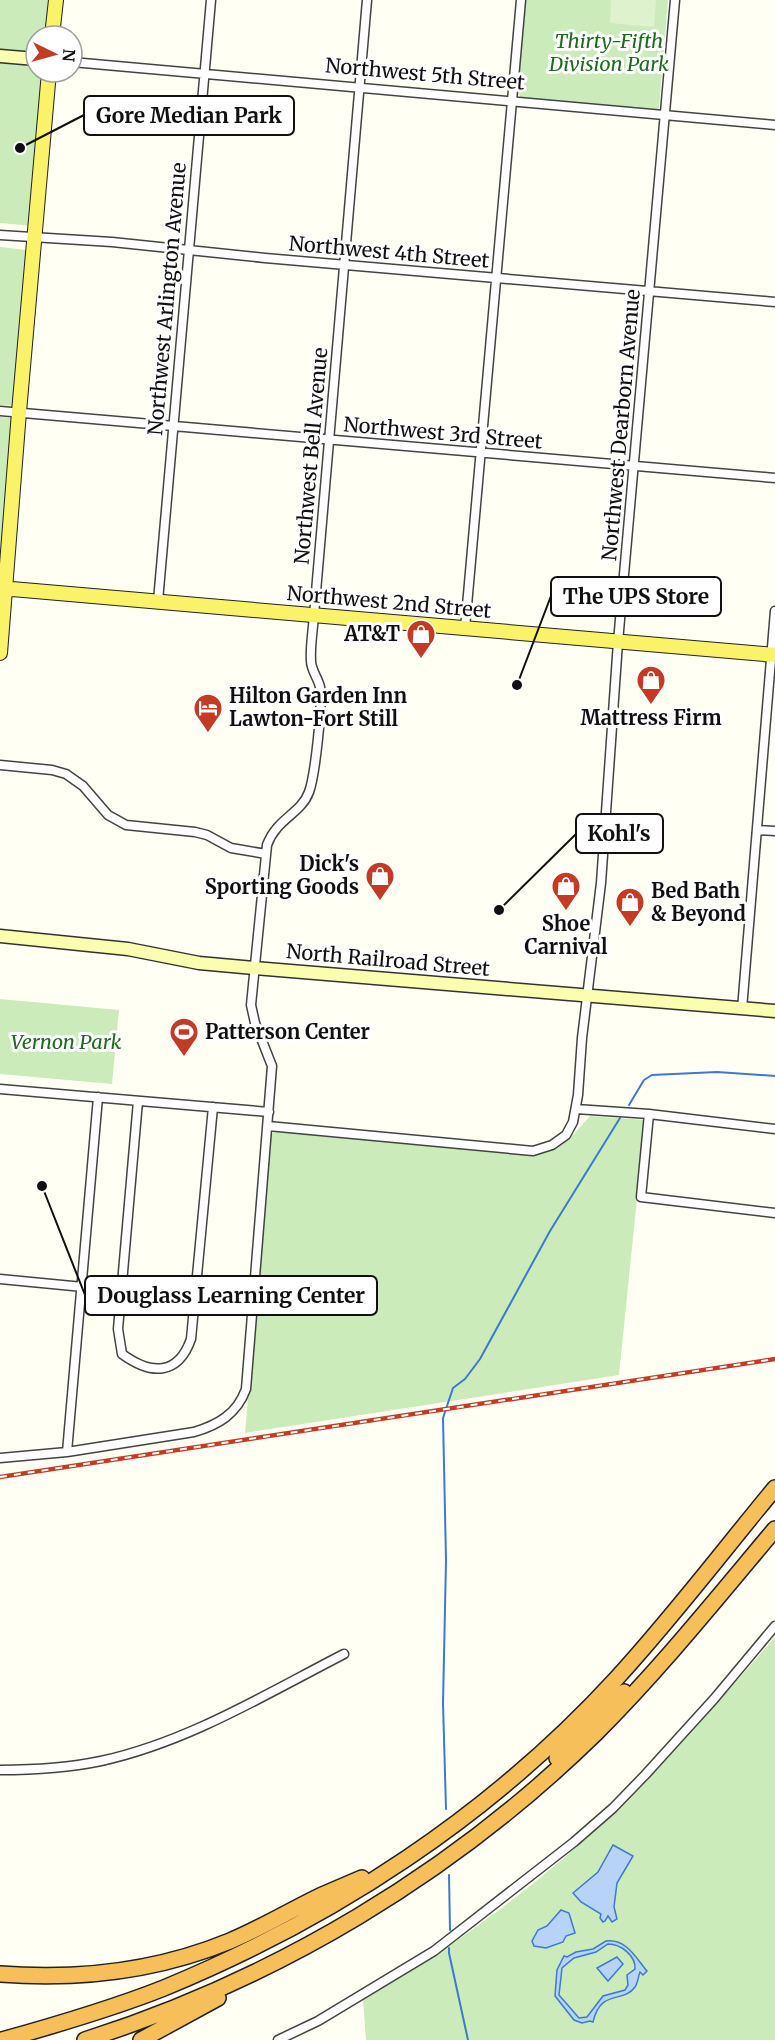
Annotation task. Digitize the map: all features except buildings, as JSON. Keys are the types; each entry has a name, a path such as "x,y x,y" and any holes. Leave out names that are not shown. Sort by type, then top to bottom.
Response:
{"highway":[{"path":"523,1800 589,1720 648,1642 775,1488"},
{"path":"141,2040 173,2024 417,1880 523,1800 596,1732 666,1658 775,1529"},
{"path":"507,1782 580,1716 648,1642"},
{"path":"2,2040 110,2008 220,1964 307,1920 403,1861 450,1828 666,1658"},
{"path":"0,1974 51,1976 98,1973 138,1968 193,1954 254,1930 320,1896 403,1861"},
{"path":"85,2040 158,2014 242,1979 316,1941"}],"main road":[{"path":"53,24 56,0"},
{"path":"0,653 2,588 48,84"},
{"name":"Northwest 2nd Street","path":"2,588 773,655"}],"street":[{"name":"Northwest Arlington Avenue","path":"158,602 211,0"},
{"name":"Northwest Bell Avenue","path":"0,1458 67,1452 194,1432 211,1427 223,1420 242,1401 246,1389 272,1066 255,1023 251,1005 254,968 266,854 271,835 280,822 300,806 307,797 312,779 320,699 320,687 311,663 314,615 367,0"},
{"path":"465,628 521,0"},
{"name":"Northwest Dearborn Avenue","path":"268,1126 533,1151 552,1145 566,1135 573,1122 601,883 618,642 675,0"},
{"path":"0,56 24,58"},
{"name":"Northwest 5th Street","path":"84,63 775,125"},
{"name":"Northwest 4th Street","path":"0,235 111,242 189,251 775,302"},
{"name":"Northwest 3rd Street","path":"0,411 775,478"},
{"path":"742,1009 775,611"},
{"path":"0,765 52,770 66,774 83,786 108,815 126,825 195,832 207,835 231,848 266,854"},
{"path":"757,830 775,831"},
{"name":"North Railroad Street","path":"0,936 128,949 199,963 775,1011"},
{"path":"0,1089 269,1112"},
{"path":"67,1452 98,1097"},
{"path":"138,1101 118,1329 122,1354 137,1365 151,1369 172,1366 186,1354 191,1339 213,1107"},
{"path":"576,1109 649,1114 775,1129"},
{"path":"649,1114 641,1197 775,1213"},
{"path":"0,1279 83,1287"},
{"path":"278,2040 318,2021 434,1951 574,1842 613,1808 645,1775 714,1699 775,1626"},
{"path":"0,1770 44,1770 101,1761 140,1750 194,1731 344,1654"}],"green space":[{"path":"0,0 48,0 47,24 24,24 24,53 0,52"},
{"name":"Thirty-Fifth Division Park","path":"526,0 668,0 659,108 654,110 521,98 518,92"},
{"path":"611,0 656,0 654,27 610,23"},
{"path":"0,63 24,65 24,84 44,84 33,226 0,223"},
{"path":"0,247 27,250 14,406 0,405"},
{"path":"0,417 12,418 0,575"},
{"name":"Vernon Park","path":"0,999 119,1010 112,1084 0,1074"},
{"path":"590,1116 645,1120 619,1375 245,1433 271,1134 278,1131 530,1155 557,1149"},
{"path":"775,1637 775,2040 366,2040 363,2000 466,1934 574,1849 657,1770"}],"water":[{"path":"613,1845 633,1856 617,1883 614,1907 617,1919 612,1922 608,1916 603,1922 600,1918 601,1914 581,1902 573,1893 598,1872"},
{"path":"561,1910 569,1913 575,1933 566,1936 563,1942 546,1948 534,1946 532,1941 538,1930 547,1926"},
{"path":"606,1941 619,1943 630,1950 647,1971 643,1975 640,1972 636,1985 630,1992 607,2000 601,2005 593,2022 582,2023 574,2020 555,1996 557,1970 564,1956 593,1949","holes":["608,1944 627,1952 635,1964 635,1969 627,1975 628,1985 625,1990 603,1996 587,2017 579,2018 559,1995 562,1968 574,1958 596,1952"]},
{"path":"617,1957 623,1964 608,1981 597,1968"}],"waterway":[{"path":"629,1105 644,1080 652,1075 717,1072 775,1076"},
{"path":"446,1809 443,1703 446,1560 443,1418 453,1388 465,1379 480,1359 550,1231 620,1118"},
{"path":"449,1875 450,1930"},
{"path":"449,1948 468,2040"}],"railway":[{"path":"0,1477 775,1359"}],"place":[{"name":"Gore Median Park","path":"20,148"},
{"name":"AT&T","path":"421,660"},
{"name":"The UPS Store","path":"517,685"},
{"name":"Mattress Firm","path":"651,706"},
{"name":"Hilton Garden Inn Lawton-Fort Still","path":"208,734"},
{"name":"Dick's Sporting Goods","path":"380,902"},
{"name":"Kohl's","path":"499,910"},
{"name":"Shoe Carnival","path":"566,912"},
{"name":"Bed Bath & Beyond","path":"630,928"},
{"name":"Patterson Center","path":"184,1058"},
{"name":"Douglass Learning Center","path":"42,1186"}]}
